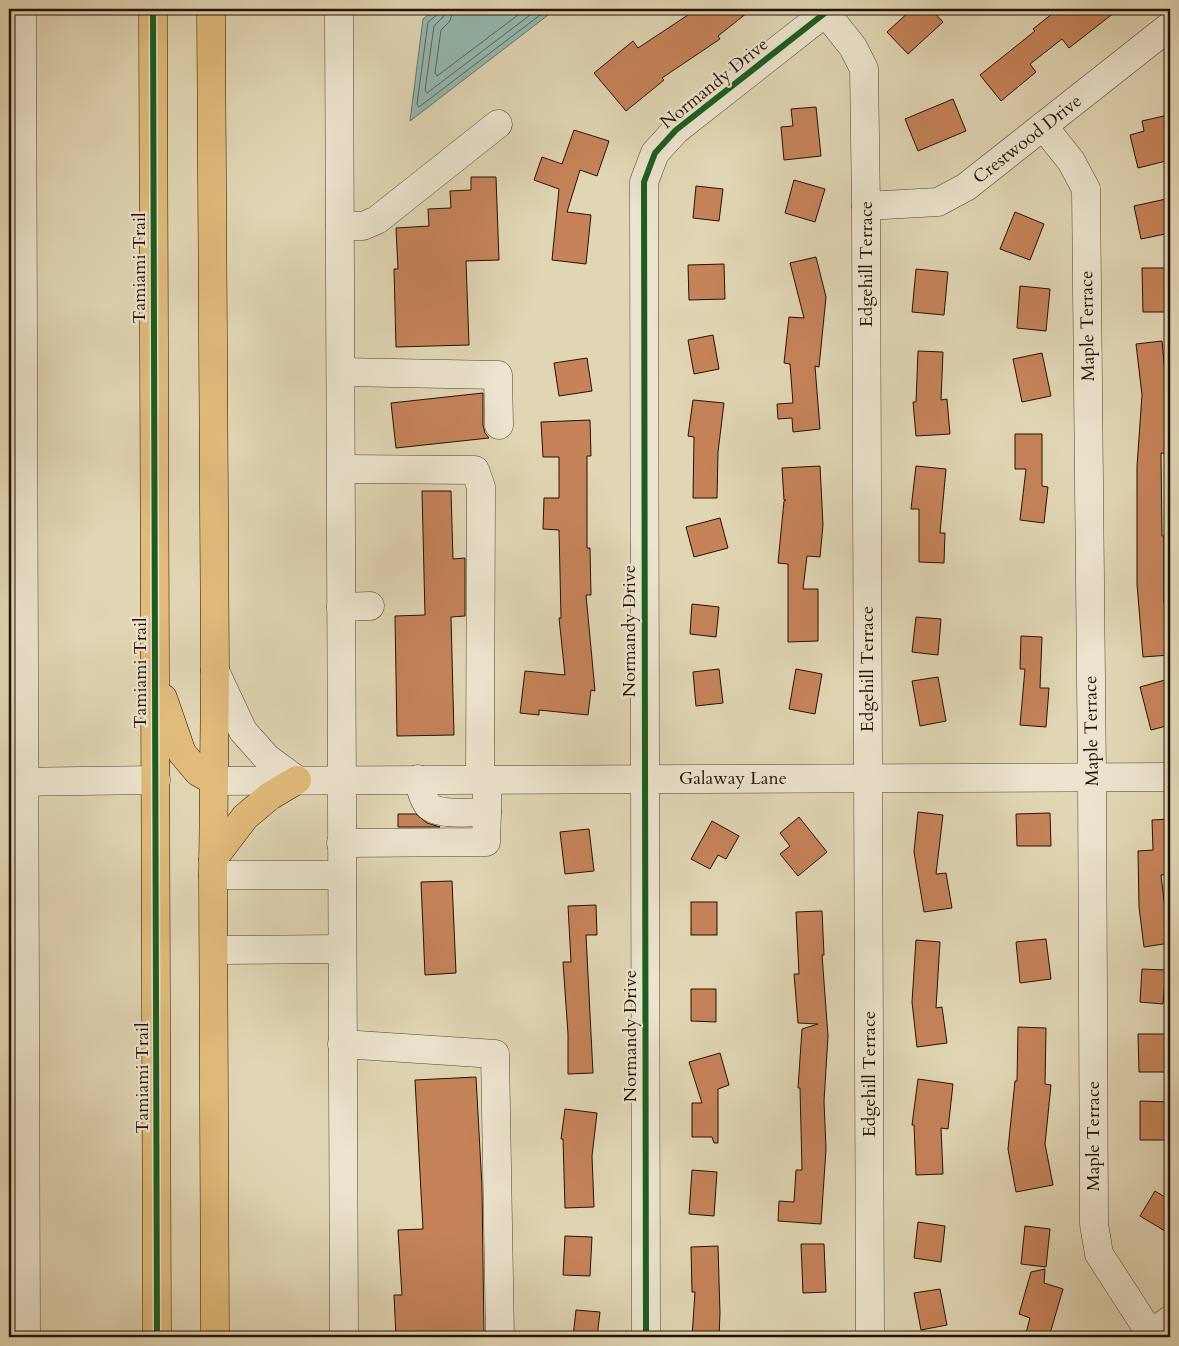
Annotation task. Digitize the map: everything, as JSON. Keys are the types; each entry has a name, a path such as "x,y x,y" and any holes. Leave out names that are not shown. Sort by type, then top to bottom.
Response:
{"main road":[{"name":"Tamiami Trail","path":"153,9 157,1337"},
{"path":"208,14 215,671 213,867 215,1337"},
{"path":"156,677 182,753 198,772 214,781"},
{"path":"213,867 245,818 270,796 297,780"}],"street":[{"path":"22,9 16,81 17,1162 26,1337"},
{"path":"339,9 342,372 341,875 344,1337"},
{"name":"Edgehill Terrace","path":"827,10 853,47 864,69 870,1337"},
{"name":"Normandy Drive","path":"646,1337 644,182 655,153 676,130 827,10"},
{"name":"Crestwood Drive","path":"866,206 938,202 966,187 1170,26"},
{"path":"340,226 363,226 377,220 498,124"},
{"name":"Maple Terrace","path":"1043,126 1071,161 1086,189 1094,1224 1099,1254 1155,1330"},
{"path":"342,372 498,375 499,425"},
{"path":"341,842 486,842 481,487 475,470 342,469"},
{"path":"341,607 370,606"},
{"path":"215,671 243,730 267,758 297,780"},
{"name":"Galaway Lane","path":"214,781 1170,776"},
{"path":"418,779 424,798 430,807 445,812 486,812"},
{"path":"17,782 156,780"},
{"path":"213,867 341,875"},
{"path":"214,950 342,949"},
{"path":"342,1044 495,1054 500,1337"}],"water":[{"path":"436,9 556,9 410,121 423,19"}],"building":[{"path":"697,9 752,9 718,36 720,39 662,78 664,80 626,111 594,73 633,41 638,48"},
{"path":"912,9 931,9 943,22 908,54 887,32"},
{"path":"1058,9 1119,9 1069,48 1062,39 1030,64 1036,72 1001,101 980,75 1035,31 1033,29"},
{"path":"953,99 966,131 918,151 905,119"},
{"path":"816,107 821,156 784,160 781,127 793,126 791,109"},
{"path":"1164,116 1170,143 1170,160 1138,168 1130,135 1144,131 1142,121"},
{"path":"574,130 609,141 597,176 580,170 567,212 591,215 586,264 552,260 559,189 534,180 542,157 562,164"},
{"path":"471,177 496,177 499,260 466,261 469,345 396,347 394,269 398,269 396,228 429,226 428,209 451,208 450,191 471,190"},
{"path":"794,180 825,189 815,222 785,213"},
{"path":"696,186 723,189 719,221 693,218"},
{"path":"1166,199 1170,217 1170,233 1141,239 1134,206"},
{"path":"1015,212 1044,224 1030,260 1000,249"},
{"path":"816,257 826,297 819,367 815,366 820,429 793,432 792,418 778,419 777,404 793,403 790,364 784,363 789,317 804,318 790,263"},
{"path":"724,264 725,299 689,300 688,265"},
{"path":"1142,268 1170,268 1170,312 1143,312"},
{"path":"916,269 948,272 944,315 912,312"},
{"path":"1020,286 1050,289 1046,331 1017,328"},
{"path":"713,335 719,369 694,374 688,340"},
{"path":"1162,341 1168,405 1170,405 1169,454 1161,453 1164,603 1170,602 1170,636 1168,636 1170,655 1143,657 1137,584 1137,466 1142,395 1136,344"},
{"path":"918,351 943,352 941,400 947,399 950,434 916,436 913,402 916,402"},
{"path":"1042,353 1051,396 1022,402 1013,359"},
{"path":"587,358 592,391 559,396 554,363"},
{"path":"483,393 483,425 485,433 489,438 396,448 391,403"},
{"path":"693,400 724,403 718,452 717,498 693,498 694,437 688,436"},
{"path":"590,420 591,456 587,456 587,548 590,548 591,595 586,595 595,691 591,690 588,715 539,710 539,715 520,713 525,671 565,675 559,618 561,618 559,530 543,529 544,498 559,498 559,457 543,457 541,422"},
{"path":"1015,434 1042,434 1042,486 1048,487 1044,523 1020,520 1026,469 1015,469"},
{"path":"820,466 823,525 820,557 807,556 803,589 818,589 818,641 788,642 788,564 778,563 784,501 786,500 784,500 782,468"},
{"path":"916,466 946,469 940,533 945,533 944,563 919,562 919,509 911,509"},
{"path":"422,491 451,491 453,559 465,558 465,616 451,617 454,735 397,736 395,616 425,615"},
{"path":"720,518 728,548 694,557 686,527"},
{"path":"692,604 719,607 716,637 690,634"},
{"path":"916,617 941,619 938,655 912,652"},
{"path":"1021,636 1042,637 1040,688 1049,688 1046,727 1020,725 1025,669 1020,669"},
{"path":"719,669 723,703 696,706 693,672"},
{"path":"796,669 822,674 815,714 789,709"},
{"path":"938,677 946,721 920,726 912,681"},
{"path":"1165,680 1170,700 1170,725 1151,730 1140,687"},
{"path":"918,812 943,815 936,874 946,873 952,908 924,912 914,852"},
{"path":"1050,813 1051,846 1017,846 1016,814"},
{"path":"398,814 416,814 427,823 440,827 398,827"},
{"path":"799,817 827,852 798,876 780,854 790,846 780,833"},
{"path":"1170,819 1170,874 1161,875 1166,917 1170,916 1170,943 1144,947 1139,907 1138,851 1153,850 1152,820"},
{"path":"712,821 739,836 726,859 718,855 710,869 691,859"},
{"path":"589,829 594,871 565,874 560,832"},
{"path":"452,881 456,973 425,975 421,882"},
{"path":"691,902 717,902 717,935 691,935"},
{"path":"596,905 597,935 586,935 593,1073 568,1074 568,1034 563,962 571,962 568,906"},
{"path":"822,911 824,955 822,955 828,1036 824,1101 826,1149 821,1224 778,1221 779,1201 794,1202 796,1170 802,1170 800,1088 798,1088 802,1029 818,1024 798,1023 794,974 799,974 796,912"},
{"path":"1046,939 1051,979 1020,983 1016,942"},
{"path":"916,940 940,942 936,1008 942,1007 947,1043 917,1047 912,1002"},
{"path":"1142,969 1166,970 1163,1004 1140,1002"},
{"path":"691,989 716,989 716,1022 691,1021"},
{"path":"1018,1027 1046,1028 1045,1084 1051,1085 1045,1144 1053,1185 1016,1192 1008,1149 1015,1081 1017,1081"},
{"path":"1138,1034 1167,1034 1167,1072 1139,1072"},
{"path":"720,1053 729,1085 718,1089 718,1143 714,1143 712,1137 692,1137 692,1103 702,1103 689,1062"},
{"path":"476,1077 482,1187 484,1337 396,1337 394,1295 402,1295 398,1230 423,1229 415,1080"},
{"path":"918,1079 953,1084 948,1129 941,1128 943,1174 916,1175 914,1125 912,1125"},
{"path":"1140,1101 1170,1102 1170,1140 1140,1140"},
{"path":"565,1109 597,1113 592,1156 594,1207 565,1208 563,1139 561,1139"},
{"path":"692,1170 717,1172 714,1216 689,1214"},
{"path":"1155,1191 1170,1200 1170,1234 1140,1216"},
{"path":"918,1222 945,1226 941,1262 914,1258"},
{"path":"1025,1226 1050,1229 1046,1267 1021,1264"},
{"path":"565,1236 592,1237 590,1276 563,1275"},
{"path":"801,1244 824,1244 826,1292 803,1293"},
{"path":"718,1246 719,1337 692,1337 695,1292 692,1292 691,1247"},
{"path":"1045,1269 1044,1283 1063,1289 1049,1337 1041,1337 1026,1333 1030,1318 1019,1314 1031,1272"},
{"path":"940,1289 947,1325 921,1330 914,1293"},
{"path":"576,1310 600,1312 597,1337 573,1337"}],"cycle path":[{"path":"153,9 157,1337"},
{"path":"646,1337 644,182 655,153 676,130 830,9"}]}
